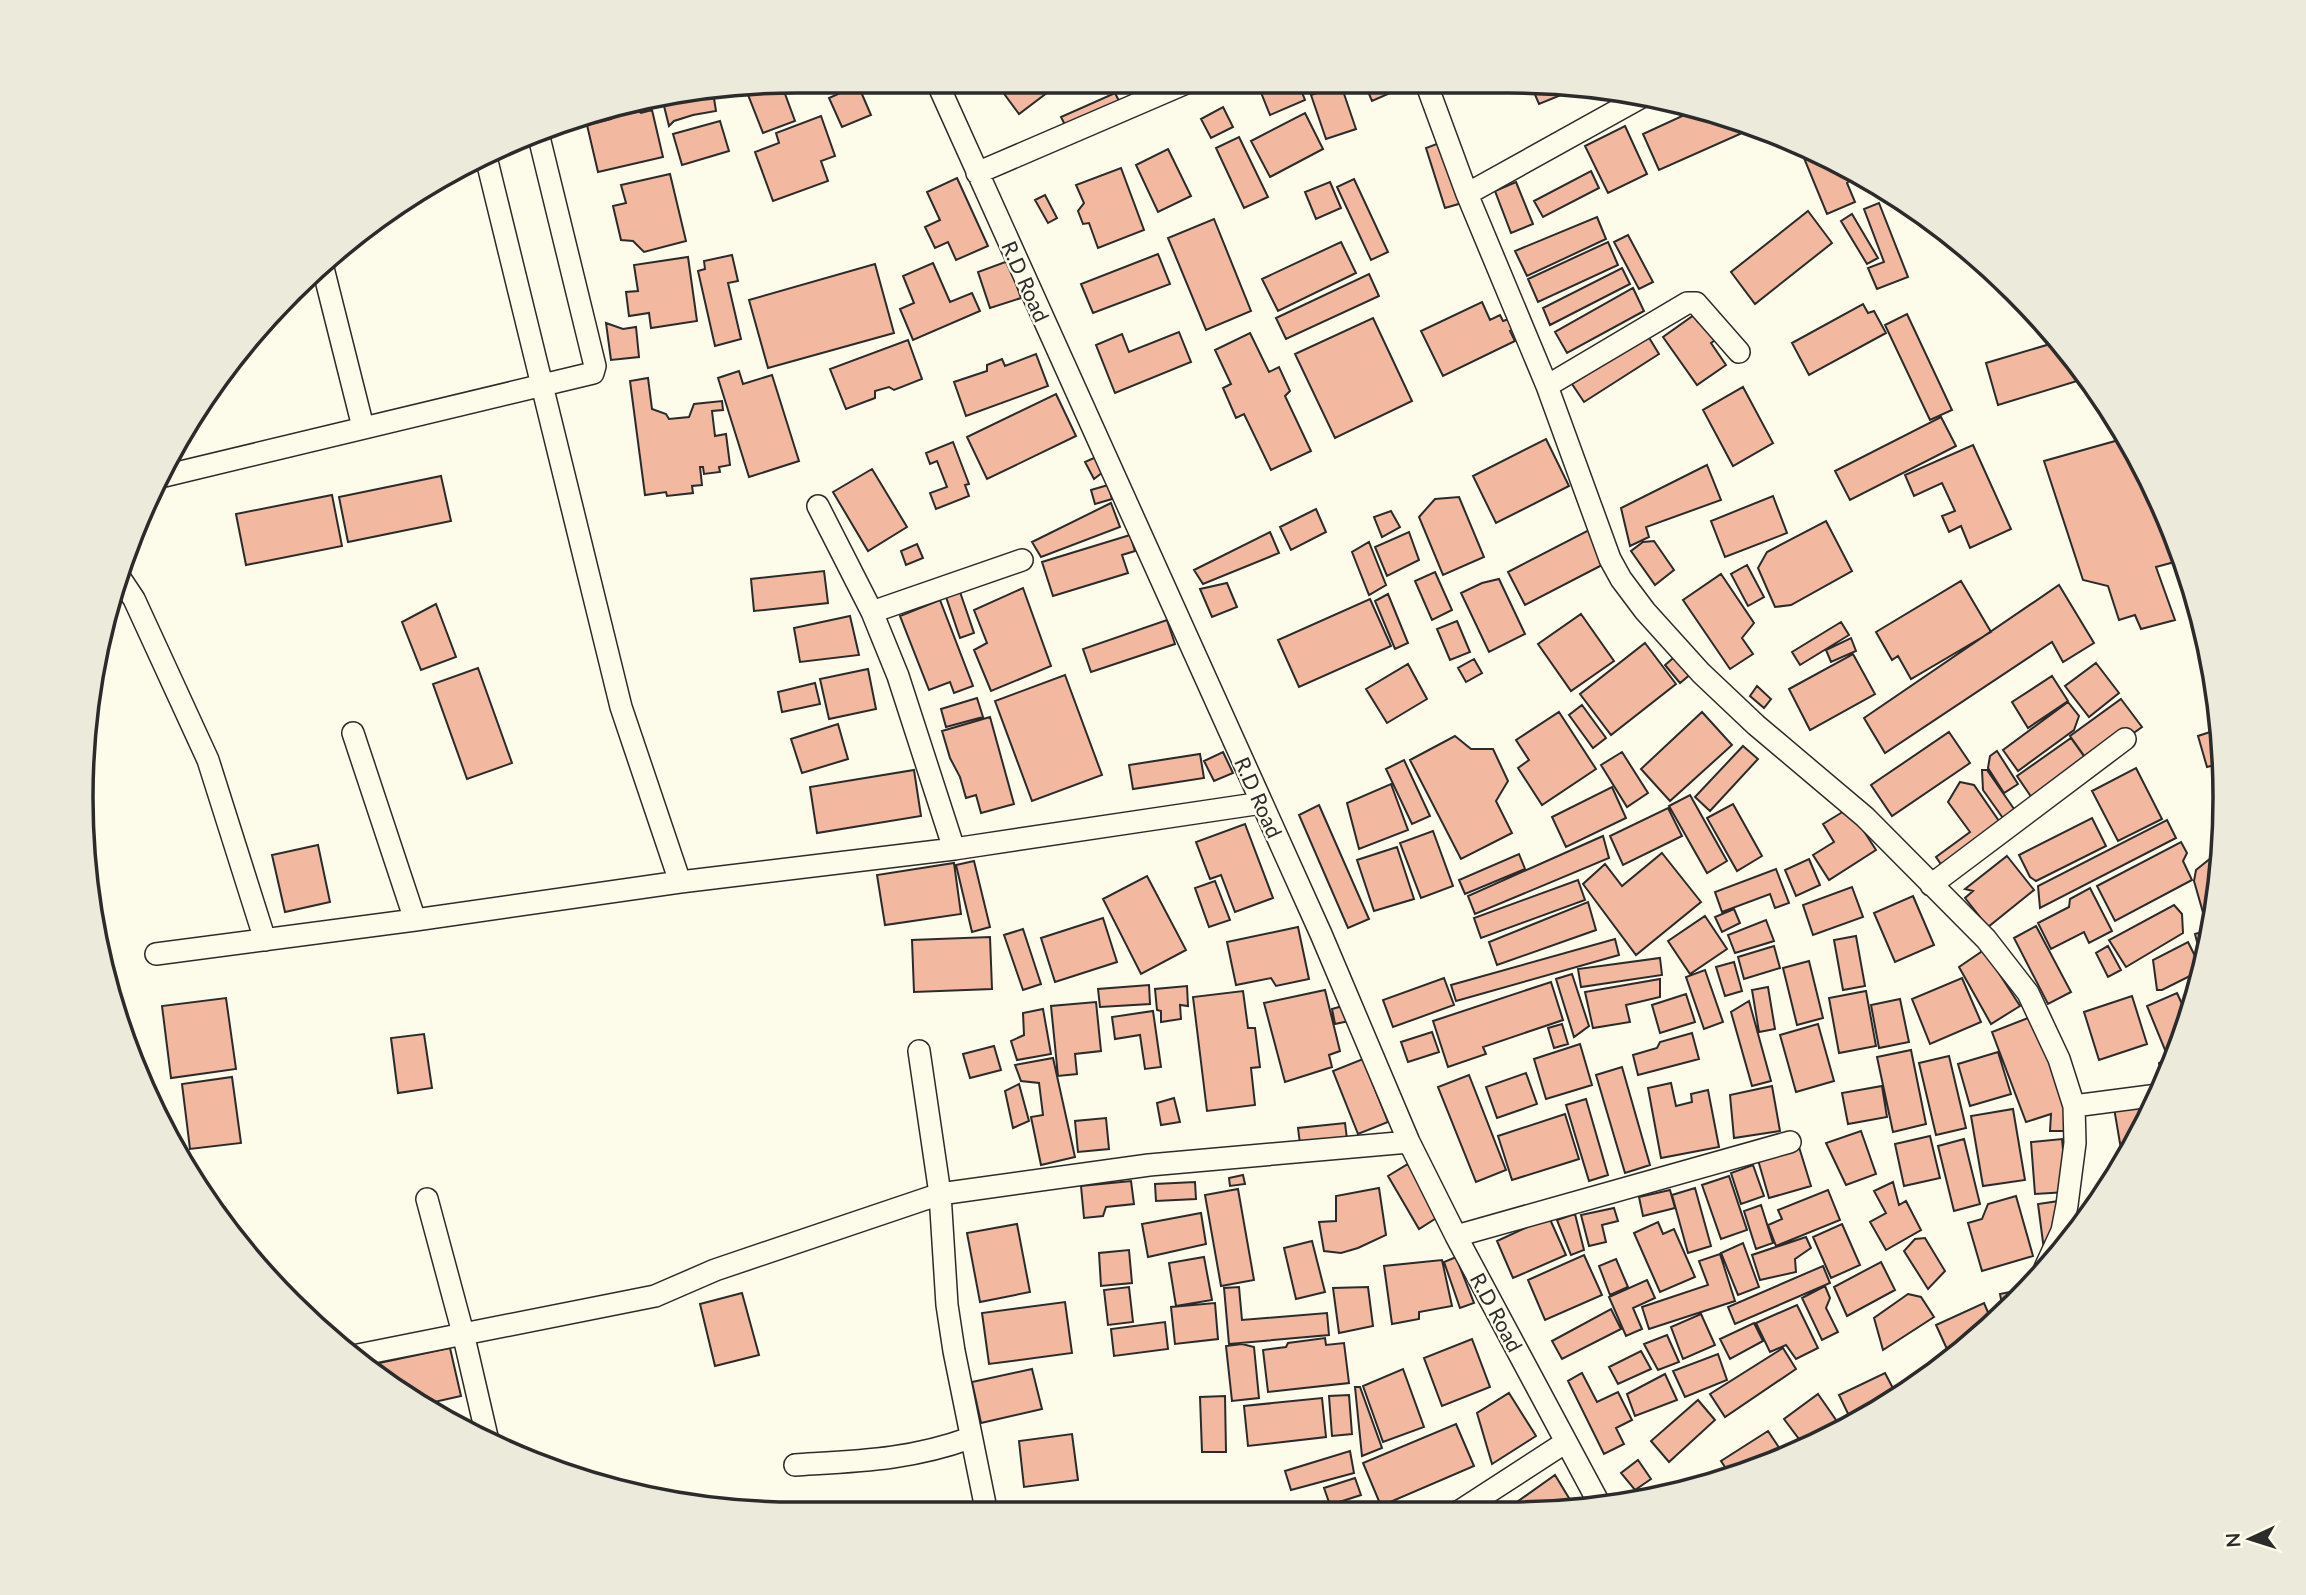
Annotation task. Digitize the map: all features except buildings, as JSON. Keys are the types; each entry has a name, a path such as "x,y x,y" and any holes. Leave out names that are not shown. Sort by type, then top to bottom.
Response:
{"street":[{"name":"R.D Road","path":"942,93 1262,803 1409,1142 1456,1236 1596,1496"},
{"path":"977,173 1163,93"},
{"path":"1431,93 1466,194 1547,386 1611,559 1621,579 1645,611 1701,673 1756,725 1865,817 1986,939 2028,993 2059,1059 2074,1106 2075,1143 2067,1205 2059,1237"},
{"path":"1466,194 1630,104"},
{"path":"171,474 593,373 595,366 540,141"},
{"path":"488,164 621,707 680,882"},
{"path":"325,275 363,427"},
{"path":"1547,386 1687,303 1696,303 1739,352"},
{"path":"818,506 872,612 911,713 954,849"},
{"path":"872,612 1022,560"},
{"path":"125,586 134,599 208,760 265,940"},
{"path":"353,733 415,920"},
{"path":"1931,885 2125,739"},
{"path":"156,954 680,882 954,849 1262,803"},
{"path":"919,1051 940,1194 947,1305 970,1438 984,1502"},
{"path":"2074,1106 2147,1096"},
{"path":"364,1354 654,1296 715,1270 940,1194 1149,1165 1409,1142"},
{"path":"1456,1236 1790,1142"},
{"path":"427,1199 485,1430"},
{"path":"795,1465 898,1458 943,1448 970,1438"},
{"path":"1474,1502 1566,1442"}]}
